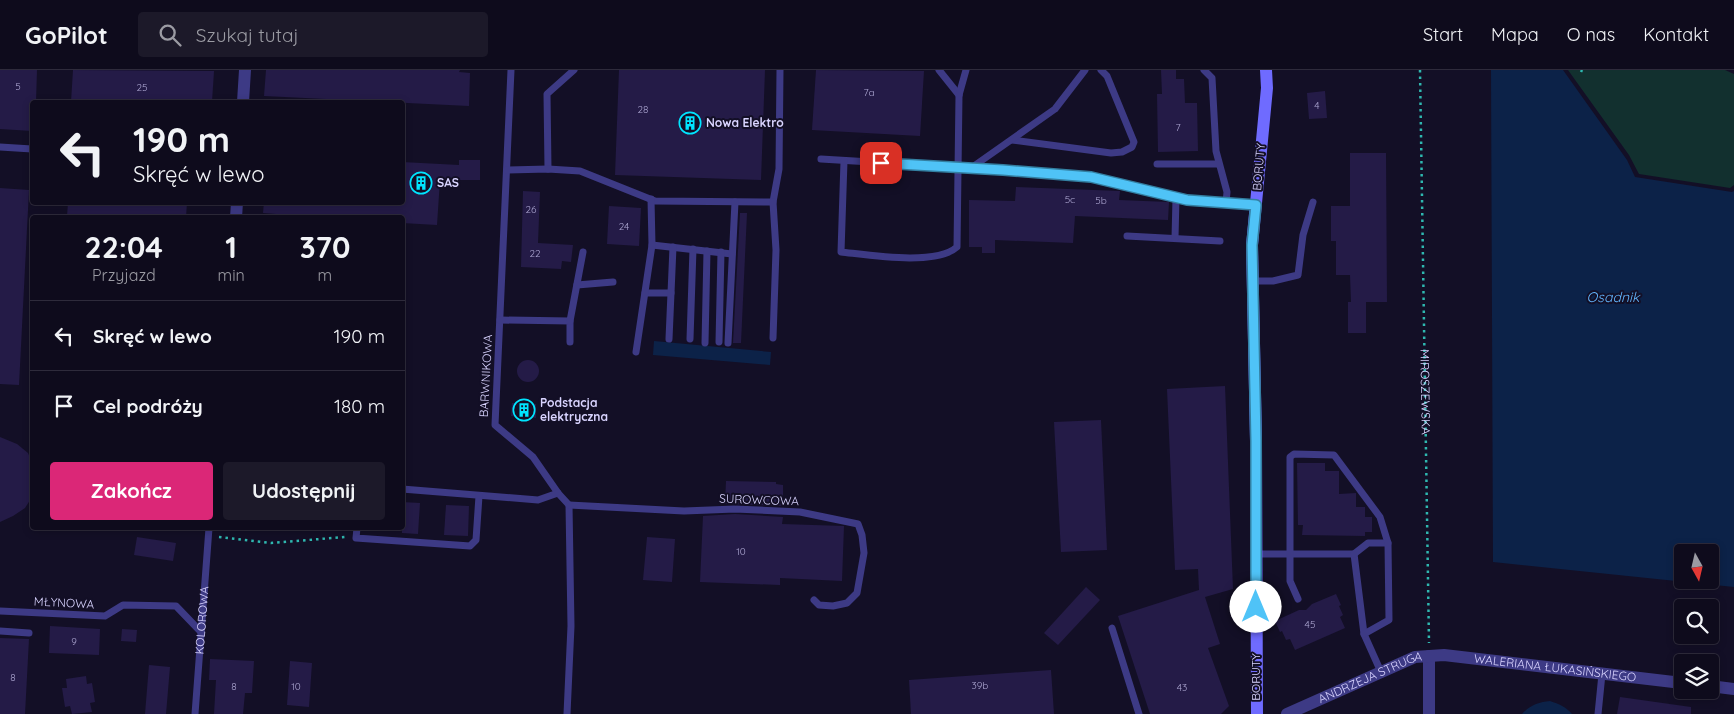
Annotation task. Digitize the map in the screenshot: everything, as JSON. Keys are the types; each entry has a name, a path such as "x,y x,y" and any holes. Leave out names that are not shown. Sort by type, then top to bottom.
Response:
{"street":[{"path":"243,100 245,70"},
{"name":"BORUTY","path":"1257,714 1256,441 1252,245 1267,88 1266,70"},
{"name":"WALERIANA ŁUKASIŃSKIEGO","path":"1429,656 1444,655 1674,682"},
{"path":"1429,656 1429,714"},
{"name":"ANDRZEJA STRUGA","path":"1287,714 1415,657 1429,656"},
{"path":"1719,687 1734,689"}],"lane":[{"name":"BARWNIKOWA","path":"511,70 495,425 533,458 569,506"},
{"path":"548,169 547,94 574,70"},
{"path":"773,338 776,250 772,202 779,169 780,70"},
{"path":"938,70 959,95"},
{"path":"844,161 841,252 918,258 941,256 952,252 957,247 959,95 966,70"},
{"path":"971,168 1055,109 1084,70"},
{"path":"1012,140 1111,153 1122,152 1132,148 1134,142 1108,76 1101,70"},
{"path":"1204,70 1212,78 1216,151 1227,192 1226,203"},
{"path":"0,147 30,149"},
{"path":"821,159 1091,177 1187,200 1256,205"},
{"path":"1157,164 1218,164"},
{"path":"507,170 548,169 580,171 655,201 772,202"},
{"path":"1175,238 1176,198"},
{"path":"636,352 652,245 651,199"},
{"path":"728,343 735,202"},
{"path":"1254,281 1273,281 1298,275 1303,235 1313,202"},
{"path":"1127,236 1220,241"},
{"path":"652,245 732,254"},
{"path":"669,339 673,247"},
{"path":"690,339 693,249"},
{"path":"705,343 707,251"},
{"path":"570,342 570,321 583,252"},
{"path":"719,342 721,252"},
{"path":"577,285 613,282"},
{"path":"692,283 706,284"},
{"path":"645,293 671,293"},
{"path":"691,313 720,311"},
{"path":"500,320 570,321"},
{"path":"1298,599 1290,582 1290,457 1294,454 1334,455 1380,517 1388,543 1389,620 1364,634"},
{"path":"405,489 538,500 558,493"},
{"path":"357,530 356,538 470,546 476,540 479,496"},
{"path":"567,714 570,626 569,506"},
{"name":"SUROWCOWA","path":"569,506 684,511 735,509 800,512 858,524 862,535 864,553 856,593 847,603 833,606 819,605 814,600"},
{"name":"KOLOROWA","path":"196,714 208,530"},
{"path":"1256,554 1354,554 1368,543 1388,543"},
{"path":"1354,554 1364,634 1381,672"},
{"name":"MŁYNOWA","path":"0,611 105,616 123,604 176,606 201,632"},
{"path":"1112,628 1139,714"},
{"path":"0,632 29,633"},
{"path":"1598,714 1602,674"}],"path":[{"name":"MIROSZEWSKA","path":"1420,70 1429,656"},
{"path":"210,530 222,538 271,543 340,537 356,538"}],"green space":[{"path":"1568,70 1725,70 1734,74 1734,185 1730,188 1639,174 1629,155"}],"water":[{"name":"Osadnik","path":"1491,70 1563,70 1627,160 1635,177 1734,191 1734,587 1719,585 1719,544 1674,544 1674,581 1493,562"},
{"path":"654,341 771,352 770,365 653,355"},
{"path":"1550,701 1562,706 1572,714 1522,714 1535,704"}],"building":[{"path":"0,70 37,70 36,100 30,100 30,131 0,129"},
{"path":"73,70 214,71 212,100 71,100"},
{"path":"266,70 460,70 459,72 470,73 469,106 405,103 405,100 346,100 264,96"},
{"name":"Nowa Elektro","path":"619,70 765,70 761,180 615,175"},
{"path":"816,70 924,71 920,136 812,130"},
{"path":"1161,70 1176,70 1176,79 1184,79 1185,103 1197,103 1198,151 1158,152 1157,94 1162,94"},
{"path":"1325,91 1327,118 1309,119 1307,93"},
{"path":"1350,153 1386,153 1387,302 1366,302 1366,333 1348,333 1348,302 1351,302 1350,275 1336,275 1336,241 1331,241 1331,206 1350,206"},
{"name":"SAS","path":"459,160 480,160 480,180 440,180 437,225 405,223 405,215 289,215 263,213 264,205 405,205 405,162 459,165"},
{"path":"1016,187 1120,191 1119,200 1169,202 1168,220 1075,216 1073,243 995,240 995,253 982,253 982,247 969,247 969,200 1015,201"},
{"path":"0,188 29,190 19,385 0,384"},
{"path":"523,191 540,192 538,243 573,245 571,262 562,261 561,269 521,267"},
{"path":"68,205 187,205 186,215 67,215"},
{"path":"609,206 641,208 639,246 607,244"},
{"path":"740,213 747,213 741,343 733,343"},
{"path":"528,360 538,367 539,371 532,381 528,382 518,375 517,371 524,361"},
{"path":"1225,386 1233,589 1205,597 1220,644 1208,648 1229,706 1221,714 1150,714 1118,616 1199,590 1198,569 1175,570 1167,389"},
{"name":"Podstacja elektryczna","path":"512,403 536,404 536,418 511,416"},
{"path":"1101,420 1107,550 1061,552 1054,422"},
{"path":"0,437 17,444 28,453 30,458 30,500 25,508 0,522"},
{"path":"1297,463 1325,463 1325,471 1339,471 1339,494 1356,493 1356,507 1365,507 1365,517 1372,517 1372,532 1365,532 1365,536 1302,535 1303,525 1298,525"},
{"path":"726,481 776,482 776,484 783,485 783,506 725,504"},
{"path":"405,502 420,503 418,534 402,533 402,530 405,530"},
{"path":"446,505 469,506 468,536 444,535"},
{"path":"735,514 783,517 782,524 844,526 842,581 780,578 780,585 700,582 703,516"},
{"path":"137,537 176,543 173,561 134,555"},
{"path":"647,537 675,539 672,582 643,580"},
{"path":"1086,587 1100,600 1058,645 1044,633"},
{"path":"1336,594 1343,615 1340,617 1345,628 1295,650 1290,639 1286,640 1282,631 1280,632 1275,621 1299,610 1306,610 1312,604"},
{"path":"50,626 100,629 99,655 49,653"},
{"path":"122,629 137,630 136,642 121,641"},
{"path":"0,638 29,639 25,714 0,714"},
{"path":"210,659 254,661 252,693 245,693 243,714 214,714 216,680 209,680"},
{"path":"290,661 312,663 309,707 287,705"},
{"path":"149,665 170,667 166,714 145,714"},
{"path":"1051,670 1054,714 911,714 909,680"},
{"path":"86,676 87,684 92,683 95,702 90,703 92,712 72,714 70,706 65,707 62,688 67,688 66,679"},
{"path":"1620,697 1691,707 1691,714 1617,714"}],"place":[{"name":"Nowa Elektro","path":"690,123"},
{"name":"SAS","path":"421,183"},
{"name":"Podstacja elektryczna","path":"524,410"}],"route":[{"path":"881,163 1091,177 1187,200 1256,205 1252,245 1256,441 1256,607"}]}
